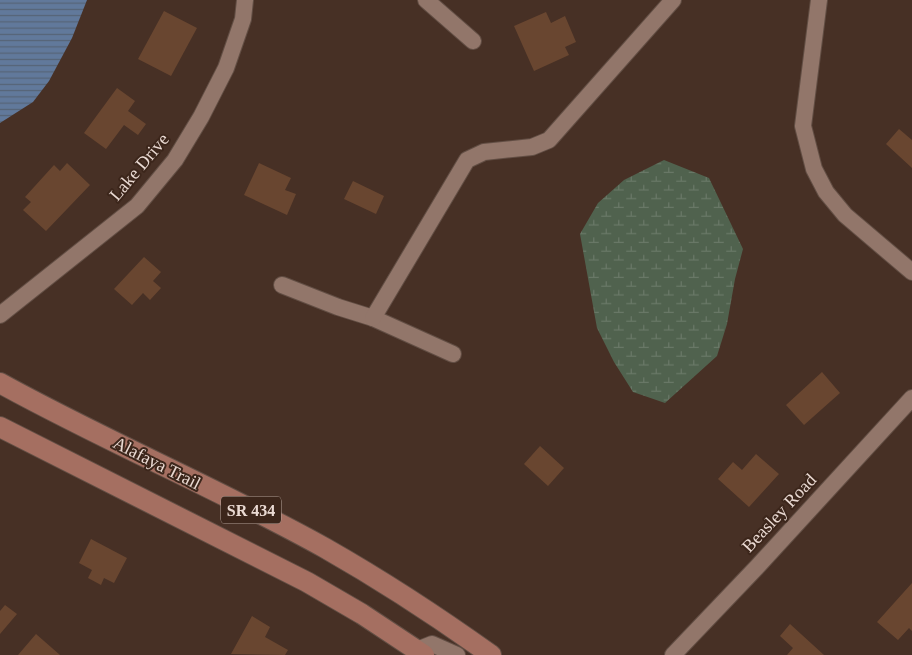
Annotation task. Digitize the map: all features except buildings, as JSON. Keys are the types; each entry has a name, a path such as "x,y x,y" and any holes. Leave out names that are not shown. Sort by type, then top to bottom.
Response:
{"main road":[{"name":"Alafaya Trail","path":"0,383 324,548 437,616 492,655"},
{"name":"SR 434","path":"0,426 306,582 362,614 421,653"}],"street":[{"name":"Lake Drive","path":"0,315 137,206 175,160 201,117 226,68 243,19 245,0"},
{"path":"426,0 473,41"},
{"path":"373,318 467,160 484,152 532,147 549,140 673,0"},
{"path":"819,0 803,126 814,169 826,192 845,215 912,272"},
{"path":"282,285 338,307 373,318 453,354"},
{"name":"Beasley Road","path":"674,655 912,398"},
{"path":"421,653 432,644 457,655"}],"green space":[{"path":"664,160 709,178 743,249 735,279 727,324 717,356 665,403 633,392 614,362 597,328 580,234 598,203 624,180"}],"water":[{"path":"0,0 87,0 72,38 49,81 33,102 0,123"}]}
